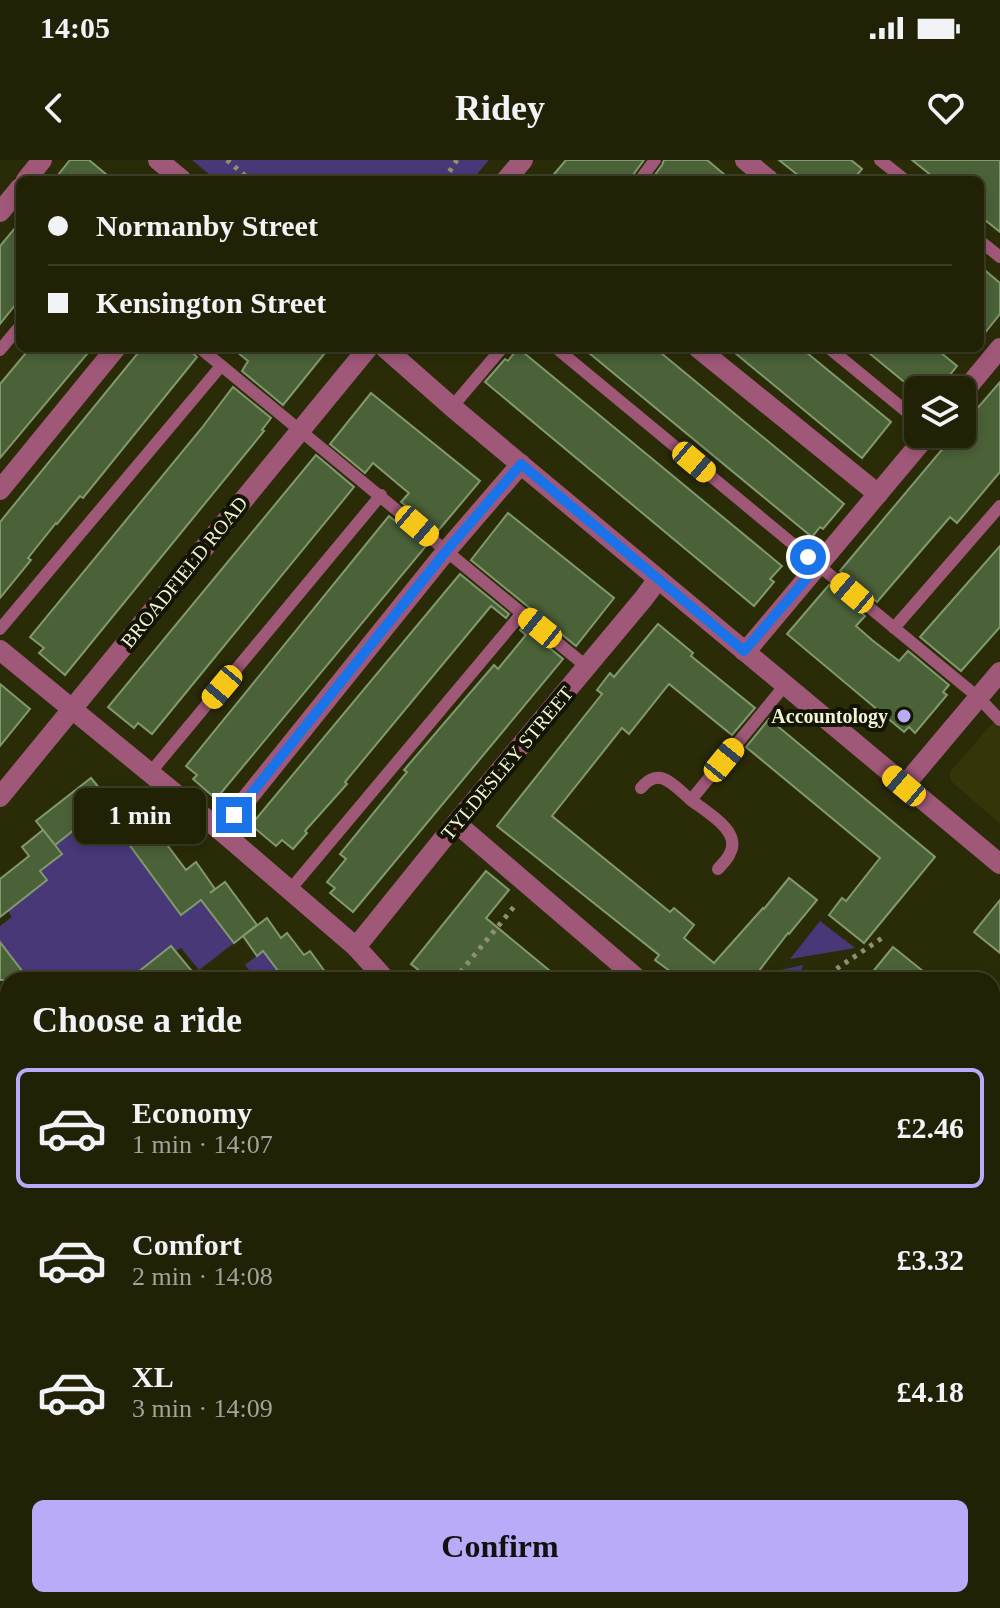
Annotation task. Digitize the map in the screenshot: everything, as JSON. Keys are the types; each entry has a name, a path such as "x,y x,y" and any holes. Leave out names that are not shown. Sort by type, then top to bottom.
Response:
{"street":[{"path":"29,176 42,160"},
{"path":"158,160 177,176"},
{"path":"509,176 523,160"},
{"path":"745,160 764,176"},
{"path":"0,490 113,352"},
{"name":"BROADFIELD ROAD","path":"0,797 365,352"},
{"path":"390,352 1000,864"},
{"path":"703,352 878,494"},
{"path":"973,376 988,353"},
{"path":"744,651 916,448"},
{"path":"221,831 447,550 521,464"},
{"name":"TYLDESLEY STREET","path":"356,947 658,579"},
{"path":"0,650 221,831 356,947 379,972"},
{"path":"904,786 1000,672"},
{"path":"456,823 630,972"}],"lane":[{"path":"880,160 900,176"},
{"path":"984,244 1000,257"},
{"path":"0,350 16,331"},
{"path":"205,352 587,667"},
{"path":"452,407 499,352"},
{"path":"561,352 979,698 1000,720"},
{"path":"834,352 904,410"},
{"path":"0,629 221,366"},
{"path":"150,773 381,495"},
{"path":"894,628 1000,506"},
{"path":"289,891 522,613"},
{"path":"691,800 785,685"},
{"path":"641,788 647,780 663,778 726,828 733,840 732,852 718,869"}],"path":[{"path":"227,160 245,176"},
{"path":"461,972 523,896"},
{"path":"832,972 885,936"}],"shaded area":[{"path":"192,160 489,160 475,176 211,176"},
{"path":"1000,715 1000,823 950,777 951,771"},
{"path":"110,801 129,825 120,832 161,888 180,890 169,899 180,915 201,900 234,943 199,970 181,948 141,972 23,972 11,956 0,964 0,926 12,917 8,911 47,880 40,871 54,845"},
{"path":"820,921 855,948 790,959"},
{"path":"263,951 278,972 251,972 245,965"},
{"path":"803,965 801,972 779,972"}],"building":[{"path":"70,160 89,160 108,176 57,176"},
{"path":"566,160 644,160 633,176 552,176"},
{"path":"664,160 707,160 726,176 654,176"},
{"path":"779,160 851,160 862,169 856,176 799,176"},
{"path":"912,160 1000,160 1000,232 984,219 984,176 932,176"},
{"path":"16,227 16,304 0,324 0,246"},
{"path":"984,269 1000,283 1000,314 984,334"},
{"path":"27,352 89,352 0,458 0,384"},
{"path":"139,352 192,352 197,357 83,498 80,496 56,523 0,598 0,522"},
{"path":"237,352 326,352 283,405 242,371 248,361"},
{"path":"515,352 523,352 782,566 770,579 774,582 754,606 485,382 505,359 508,361"},
{"path":"588,352 660,352 844,504 812,537"},
{"path":"734,352 806,352 891,422 862,458"},
{"path":"868,352 940,352 957,366 949,376 904,376 904,382"},
{"path":"1000,382 1000,472 957,523 950,517 877,602 840,571 943,448 976,448 976,410"},
{"path":"233,387 271,418 264,431 65,675 39,653 44,648 30,637"},
{"path":"371,393 480,481 437,532 401,502 409,493 373,463 365,473 330,444"},
{"path":"316,455 354,487 152,734 138,723 134,728 108,707"},
{"path":"508,513 614,598 576,646 471,560"},
{"path":"389,516 426,546 216,799 193,779 197,775 186,766"},
{"path":"1000,546 1000,627 961,671 920,637"},
{"path":"460,574 509,614 506,618 491,606 293,849 282,840 276,846 251,825"},
{"path":"829,585 865,616 856,626 872,640 899,661 908,651 949,685 943,692 947,695 915,733 909,727 904,732 787,634"},
{"path":"658,624 693,653 691,656 755,708 732,735 669,684 629,734 622,728 552,816 670,912 674,908 694,925 684,938 714,963 789,878 817,900 758,972 671,972 655,960 659,955 497,826 602,694 597,690 610,673 614,677"},
{"path":"523,626 563,659 353,912 330,893 335,888 327,882 346,859 340,854 407,772 404,770 494,665 498,669 526,635 520,630"},
{"path":"0,684 30,709 0,746"},
{"path":"769,719 935,857 864,943 829,915 842,898 846,901 880,858 746,747"},
{"path":"91,778 110,801 55,845 36,821"},
{"path":"144,814 186,870 196,862 215,889 210,893 225,882 257,925 234,943 201,900 181,915 120,832"},
{"path":"43,830 62,854 40,871 47,880 0,917 0,879 29,856 22,847"},
{"path":"486,871 509,890 486,918 551,972 421,972 411,964"},
{"path":"1000,900 1000,953 974,932"},
{"path":"267,918 281,938 287,933 304,955 310,951 325,972 279,972 263,951 257,956 243,936"},
{"path":"0,942 23,972 0,972"},
{"path":"171,946 191,970 189,972 138,972"},
{"path":"893,947 924,972 873,972"}],"place":[{"name":"Accountology","path":"904,716"}],"route":[{"path":"234,815 447,550 521,464 744,651 818,565 808,557"}]}
